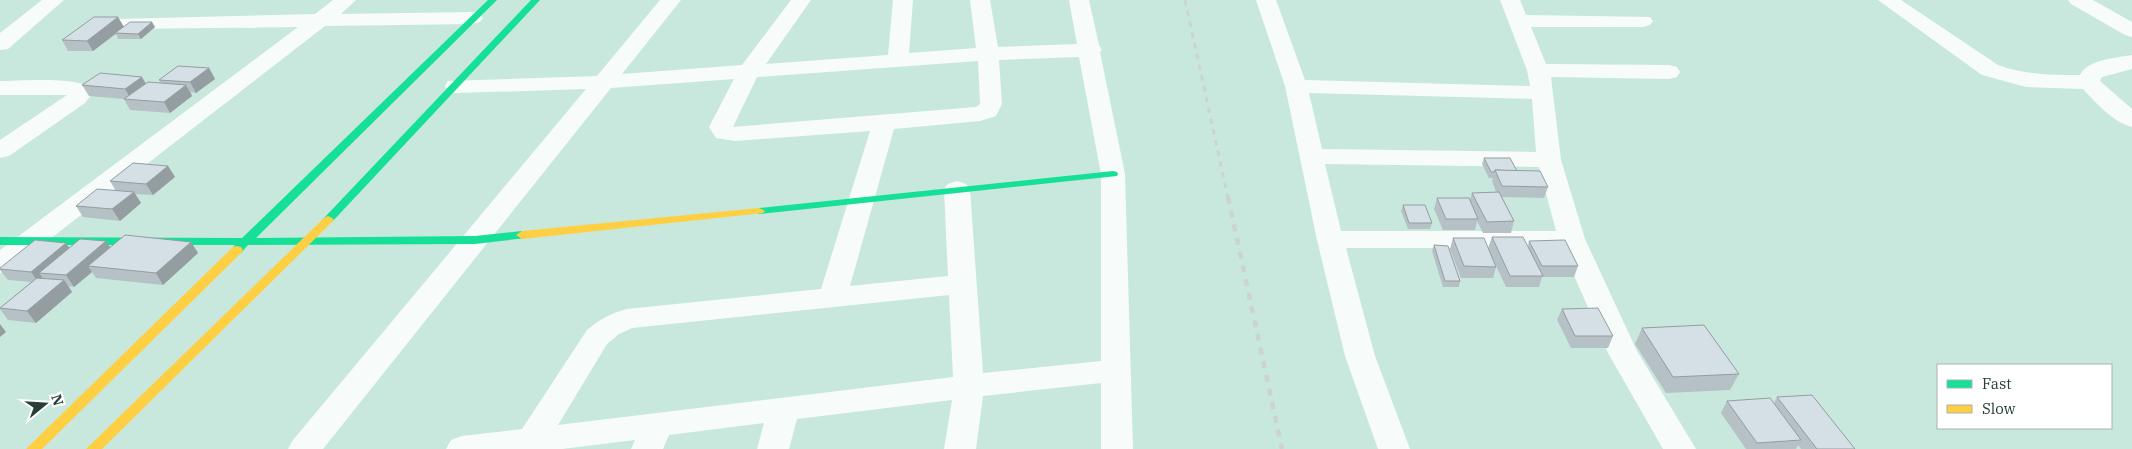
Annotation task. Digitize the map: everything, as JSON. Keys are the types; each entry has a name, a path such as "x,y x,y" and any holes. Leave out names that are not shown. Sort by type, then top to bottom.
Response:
{"main road":[{"path":"32,449 493,0"},
{"path":"94,449 307,242 536,0"},
{"path":"0,241 307,242 475,240 862,198 1113,174"}],"street":[{"path":"0,44 54,0"},
{"path":"191,20 220,0"},
{"path":"0,264 29,240 323,20 346,0"},
{"path":"304,449 671,0"},
{"path":"801,0 748,73 721,127 724,133 735,134 884,124 980,114 988,111 991,104 988,54 980,0"},
{"path":"898,61 903,0"},
{"path":"1079,0 1091,50 1113,174 1117,449"},
{"path":"1266,0 1296,86 1330,240 1360,356 1394,449"},
{"path":"1888,0 1990,70 2008,78 2026,81 2089,82 2103,97 2132,120"},
{"path":"2078,0 2132,31"},
{"path":"1643,21 1515,10 1540,81 1549,160 1572,239 1623,353 1680,449"},
{"path":"124,22 473,18"},
{"path":"456,86 605,82 988,54 1091,50"},
{"path":"2089,82 2092,73 2108,66 2132,62"},
{"path":"1296,86 1540,81 1669,72"},
{"path":"0,88 75,88 83,91 77,98 0,151"},
{"path":"833,297 884,124"},
{"path":"1312,156 1549,160"},
{"path":"957,189 970,386 960,449"},
{"path":"1330,240 1572,239"},
{"path":"528,445 597,336 609,327 627,319 963,284"},
{"path":"462,449 653,437 784,409 1116,370"},
{"path":"773,449 784,409"}],"building":[{"path":"94,17 118,17 87,41 62,40"},
{"path":"130,22 152,22 138,34 115,33"},
{"path":"178,66 209,68 190,82 159,80"},
{"path":"100,73 142,77 125,89 82,85"},
{"path":"148,82 186,85 164,102 124,99"},
{"path":"1484,158 1510,158 1517,171 1495,170 1491,172"},
{"path":"133,163 168,166 146,184 110,181"},
{"path":"1495,170 1540,171 1548,187 1502,186"},
{"path":"97,189 134,192 112,209 76,206"},
{"path":"1499,192 1514,221 1487,222 1472,193"},
{"path":"1437,198 1469,198 1478,219 1446,219"},
{"path":"1403,205 1425,205 1432,223 1409,223"},
{"path":"125,235 191,242 156,273 88,266"},
{"path":"1492,237 1523,237 1543,276 1510,276"},
{"path":"1453,238 1484,238 1496,267 1464,266"},
{"path":"80,239 106,241 66,275 39,273"},
{"path":"35,240 66,243 31,272 0,269 0,268"},
{"path":"1565,240 1578,266 1542,266 1529,241"},
{"path":"1434,245 1448,246 1460,281 1445,281"},
{"path":"37,278 64,280 27,311 0,308"},
{"path":"1598,308 1613,336 1575,336 1562,309"},
{"path":"1704,325 1739,374 1673,377 1642,328"},
{"path":"1812,395 1855,449 1817,449 1777,397"},
{"path":"1770,398 1801,440 1757,443 1727,401"}],"railway":[{"path":"1185,0 1228,198"},
{"path":"1228,197 1282,449"}],"traffic: fast":[{"path":"237,250 493,0"},
{"path":"328,220 536,0"},
{"path":"759,211 1113,174"},
{"path":"0,241 307,242 475,240 522,235"}],"traffic: slow":[{"path":"522,235 759,211"},
{"path":"93,449 328,220"},
{"path":"33,449 237,250"}]}
